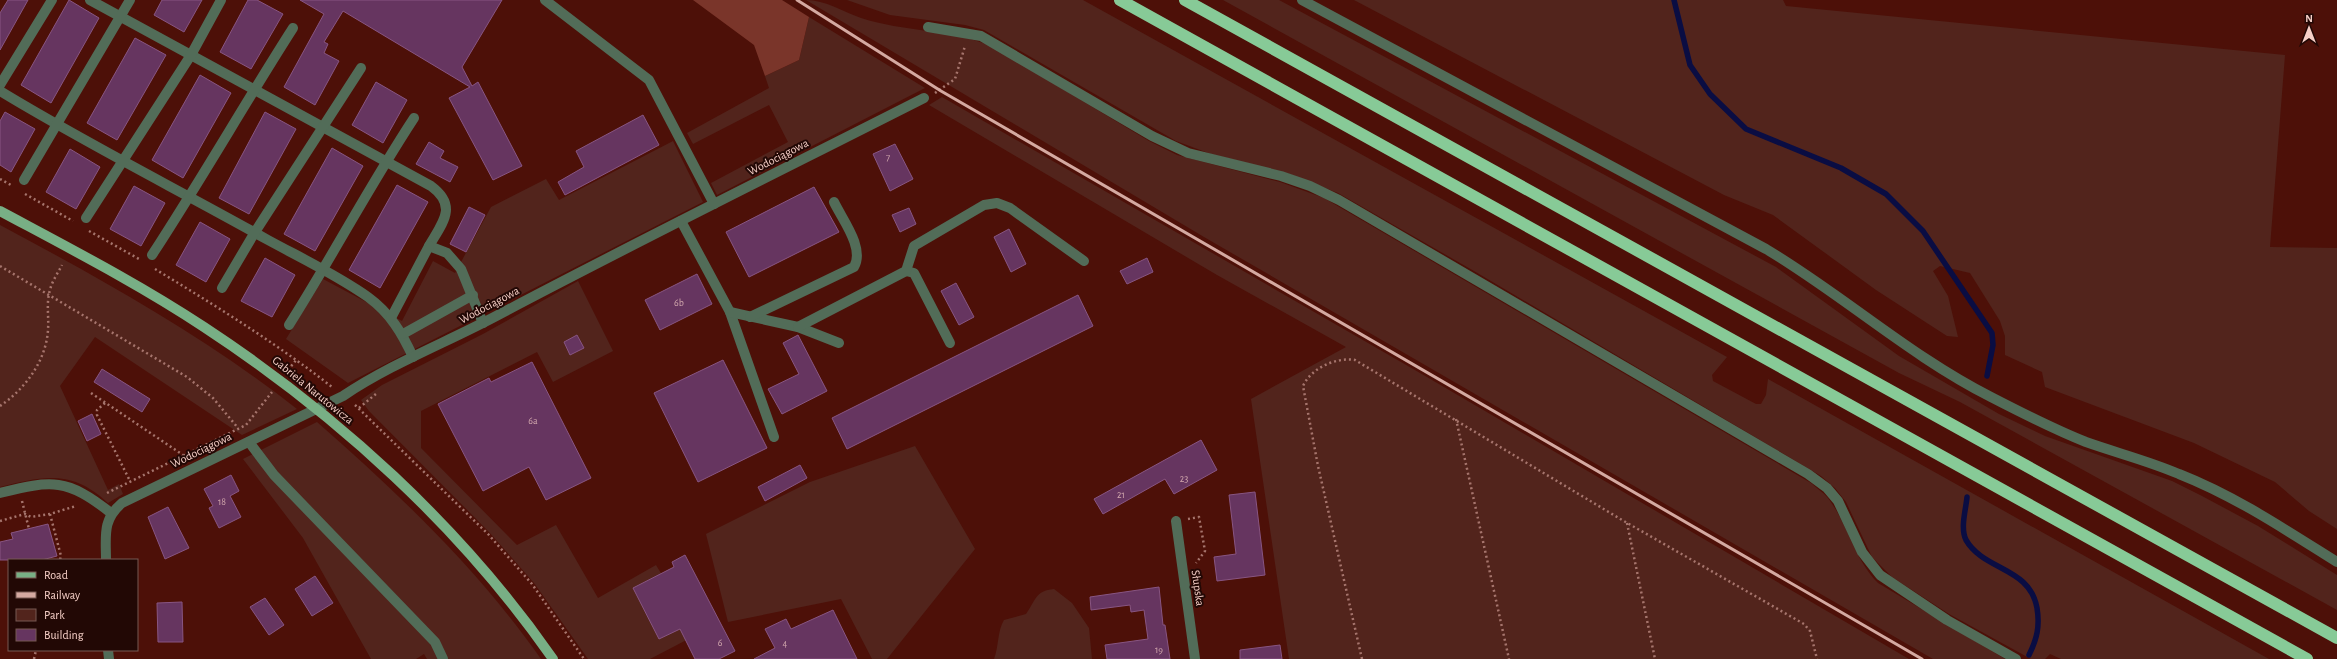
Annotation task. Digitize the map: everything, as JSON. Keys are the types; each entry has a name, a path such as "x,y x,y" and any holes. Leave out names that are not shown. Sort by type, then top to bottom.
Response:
{"highway":[{"path":"1120,0 2308,659"},
{"path":"1185,0 2337,638"}],"main road":[{"name":"Gabriela Narutowicza","path":"0,211 157,297 204,326 318,409 436,518 487,575 552,659"}],"street":[{"path":"0,86 52,0"},
{"path":"90,0 385,161 442,194 446,208 445,218 391,318"},
{"path":"24,180 130,0"},
{"path":"84,222 191,55 221,0"},
{"path":"545,0 649,80 714,204"},
{"path":"1302,0 1766,249 1805,272 1914,353 1970,386 2049,427 2179,473 2209,487 2265,518 2337,562"},
{"path":"928,27 981,36 1004,48 1152,136 1188,153 1281,176 1310,186 1339,200 1808,474 1827,488 1838,501 1862,552 1880,575 1947,620 2016,659"},
{"path":"148,258 190,197 254,89 293,28"},
{"path":"222,288 255,232 361,68"},
{"path":"0,91 55,125 255,232 369,297 391,318 403,334 413,357"},
{"name":"Wodociągowa","path":"111,513 122,503 318,409 343,396 366,381 924,98"},
{"path":"289,325 324,271 385,161 414,118"},
{"path":"750,316 854,267 857,262 856,246 834,202"},
{"path":"906,271 914,246 984,205 997,203 1010,208 1084,261"},
{"path":"681,221 730,312 774,437"},
{"path":"429,246 447,253 460,269 473,295 483,323"},
{"path":"798,327 906,271 914,273 950,343"},
{"path":"403,334 473,295"},
{"path":"730,312 798,327 839,343"},
{"path":"249,442 274,475 435,642 443,659"},
{"path":"0,494 37,484 60,484 93,499 111,513 106,528 106,559"},
{"name":"Słupska","path":"1176,521 1195,659"}],"path":[{"path":"924,98 941,91 955,79 968,33"},
{"path":"0,179 15,188"},
{"path":"22,192 76,223"},
{"path":"84,222 148,258"},
{"path":"0,406 12,398 43,356 48,329 49,296 62,265"},
{"path":"0,266 187,377 213,398 238,428"},
{"path":"151,266 255,330 297,359 359,408 488,534 532,584 584,659"},
{"path":"0,521 25,514 31,517 50,514 93,499 183,454 246,425 297,359"},
{"path":"1362,659 1318,466 1303,386 1309,374 1319,368 1341,360 1355,360 1627,522 1804,624 1810,630 1817,659"},
{"path":"91,394 183,454"},
{"path":"105,403 97,410 97,415 130,481"},
{"path":"1456,419 1509,659"},
{"path":"19,489 28,529"},
{"path":"50,514 61,556 60,559"},
{"path":"1627,522 1656,659"}],"green space":[{"path":"806,0 827,4 877,23 959,36 991,46 1149,141 1177,155 1280,182 1324,198 1811,483 1828,498 1835,508 1863,563 1878,583 2005,659 1933,659 1204,237"},
{"path":"847,0 1083,0 1727,357 1712,375 1713,381 1756,404 1761,404 1766,395 1768,379 2269,659 2061,659 2050,654 2045,659 2031,659 1949,614 1892,577 1872,557 1846,502 1835,488 1821,476 1474,271 1338,193 1287,173 1211,154 1176,141 984,30 965,25 890,15"},
{"path":"1223,0 1279,0 1776,267 1899,356 1999,414 2045,436 2172,481 2258,526 2337,575 2337,610 1960,402 1899,373"},
{"path":"1354,0 1783,0 1786,6 2285,55 2270,247 2337,248 2337,529 2309,511 2275,482 2194,443 2045,387 2042,372 2005,355 2005,336 2000,321 1970,273 1940,266 1933,271 1948,296 1958,337 1947,336 1876,290 1773,215 1724,195"},
{"path":"809,17 925,88 717,195 711,183 788,142 769,105 693,144 687,133 769,88 765,76 799,60"},
{"path":"942,97 1420,373 1909,659 1289,659 1251,399 1346,347 1217,275 929,105"},
{"path":"673,141 703,202 348,383 286,339 323,279 402,321 433,261 455,273 491,207 546,179 559,200"},
{"path":"0,225 152,310 226,357 297,409 242,435 95,337 60,386 108,490 119,484 123,494 108,503 95,492 82,485 69,480 57,478 30,480 0,487"},
{"path":"578,281 613,351 553,382 537,352 421,411 421,448 517,545 556,525 598,598 656,565 698,634 650,659 588,659 534,583 489,532 369,411 361,400 382,385 483,334"},
{"path":"317,422 378,477 464,563 517,626 541,659 427,659 424,654 416,659 371,659 303,538 243,459"},
{"path":"915,446 975,549 887,659 872,659 841,599 728,622 706,534 810,482"},
{"path":"1054,589 1072,603 1089,628 1092,659 994,659 1000,629 1004,620 1026,614 1039,594"}],"shaded area":[{"path":"693,0 782,0 809,17 799,60 765,76 754,45"}],"building":[{"path":"8,0 28,0 0,50 0,13"},
{"path":"69,0 99,18 51,103 21,85"},
{"path":"162,0 202,0 184,32 154,15"},
{"path":"248,0 257,0 283,14 251,69 220,52"},
{"path":"300,0 502,0 462,67 472,86 478,82 522,166 493,180 449,98 470,87 343,11 324,42 328,44 324,53 339,61 315,105 284,87 324,14"},
{"path":"135,38 166,55 117,140 87,123"},
{"path":"200,75 231,93 183,178 152,160"},
{"path":"376,82 407,100 383,143 352,125"},
{"path":"5,112 35,129 11,172 0,165 0,121"},
{"path":"265,112 296,129 249,214 219,198"},
{"path":"643,115 659,145 565,195 558,182 584,167 576,151"},
{"path":"429,142 444,151 440,158 458,167 450,182 416,164"},
{"path":"895,144 913,179 890,191 873,154"},
{"path":"332,148 363,166 315,251 284,234"},
{"path":"70,149 100,167 76,209 46,192"},
{"path":"397,185 428,202 380,288 349,270"},
{"path":"134,186 165,203 141,246 110,229"},
{"path":"814,187 839,232 749,277 726,232"},
{"path":"469,207 485,215 466,252 450,244"},
{"path":"909,208 916,224 900,232 892,215"},
{"path":"200,222 230,239 206,282 176,265"},
{"path":"1009,229 1026,264 1011,272 994,237"},
{"path":"265,258 295,275 272,317 241,301"},
{"path":"1147,258 1153,272 1127,284 1120,271"},
{"path":"697,274 712,304 660,330 645,300"},
{"path":"956,283 974,317 959,325 941,291"},
{"path":"1078,295 1093,326 847,449 832,418"},
{"path":"577,335 584,348 570,355 564,342"},
{"path":"798,335 827,391 782,414 768,389 799,374 783,343"},
{"path":"723,360 767,448 698,482 654,393"},
{"path":"532,362 591,478 546,500 529,467 483,491 438,404 489,378 491,382"},
{"path":"102,369 150,399 142,412 94,382"},
{"path":"92,414 101,434 87,441 78,421"},
{"path":"1201,440 1217,470 1174,494 1165,479 1103,514 1094,499"},
{"path":"800,465 807,478 765,501 758,487"},
{"path":"231,475 239,491 230,496 241,517 219,528 209,508 213,506 204,489"},
{"path":"1255,492 1265,575 1217,581 1214,557 1236,554 1229,495"},
{"path":"168,507 189,548 165,559 148,517"},
{"path":"48,524 57,556 46,559 0,560 0,542 13,539 11,533"},
{"path":"685,555 735,651 719,659 695,659 680,629 659,639 633,588 674,567 672,562"},
{"path":"315,576 333,603 312,616 295,589"},
{"path":"1159,587 1163,625 1165,625 1170,659 1107,659 1105,645 1148,639 1144,610 1131,612 1130,605 1091,610 1090,597"},
{"path":"265,598 284,625 269,635 250,607"},
{"path":"182,602 183,642 158,642 157,603"},
{"path":"833,610 857,659 754,659 775,648 765,629 786,619 791,629"},
{"path":"1280,645 1282,659 1240,659 1240,650"}],"waterway":[{"path":"1674,0 1690,65 1710,94 1746,129 1841,168 1886,194 1923,231 1992,333 1993,345 1987,376"},
{"path":"1967,497 1963,524 1966,540 1974,550 1984,558 2025,584 2033,595 2037,608 2038,627 2036,638 2029,655"}],"railway":[{"path":"797,0 941,91 1922,659"}]}
